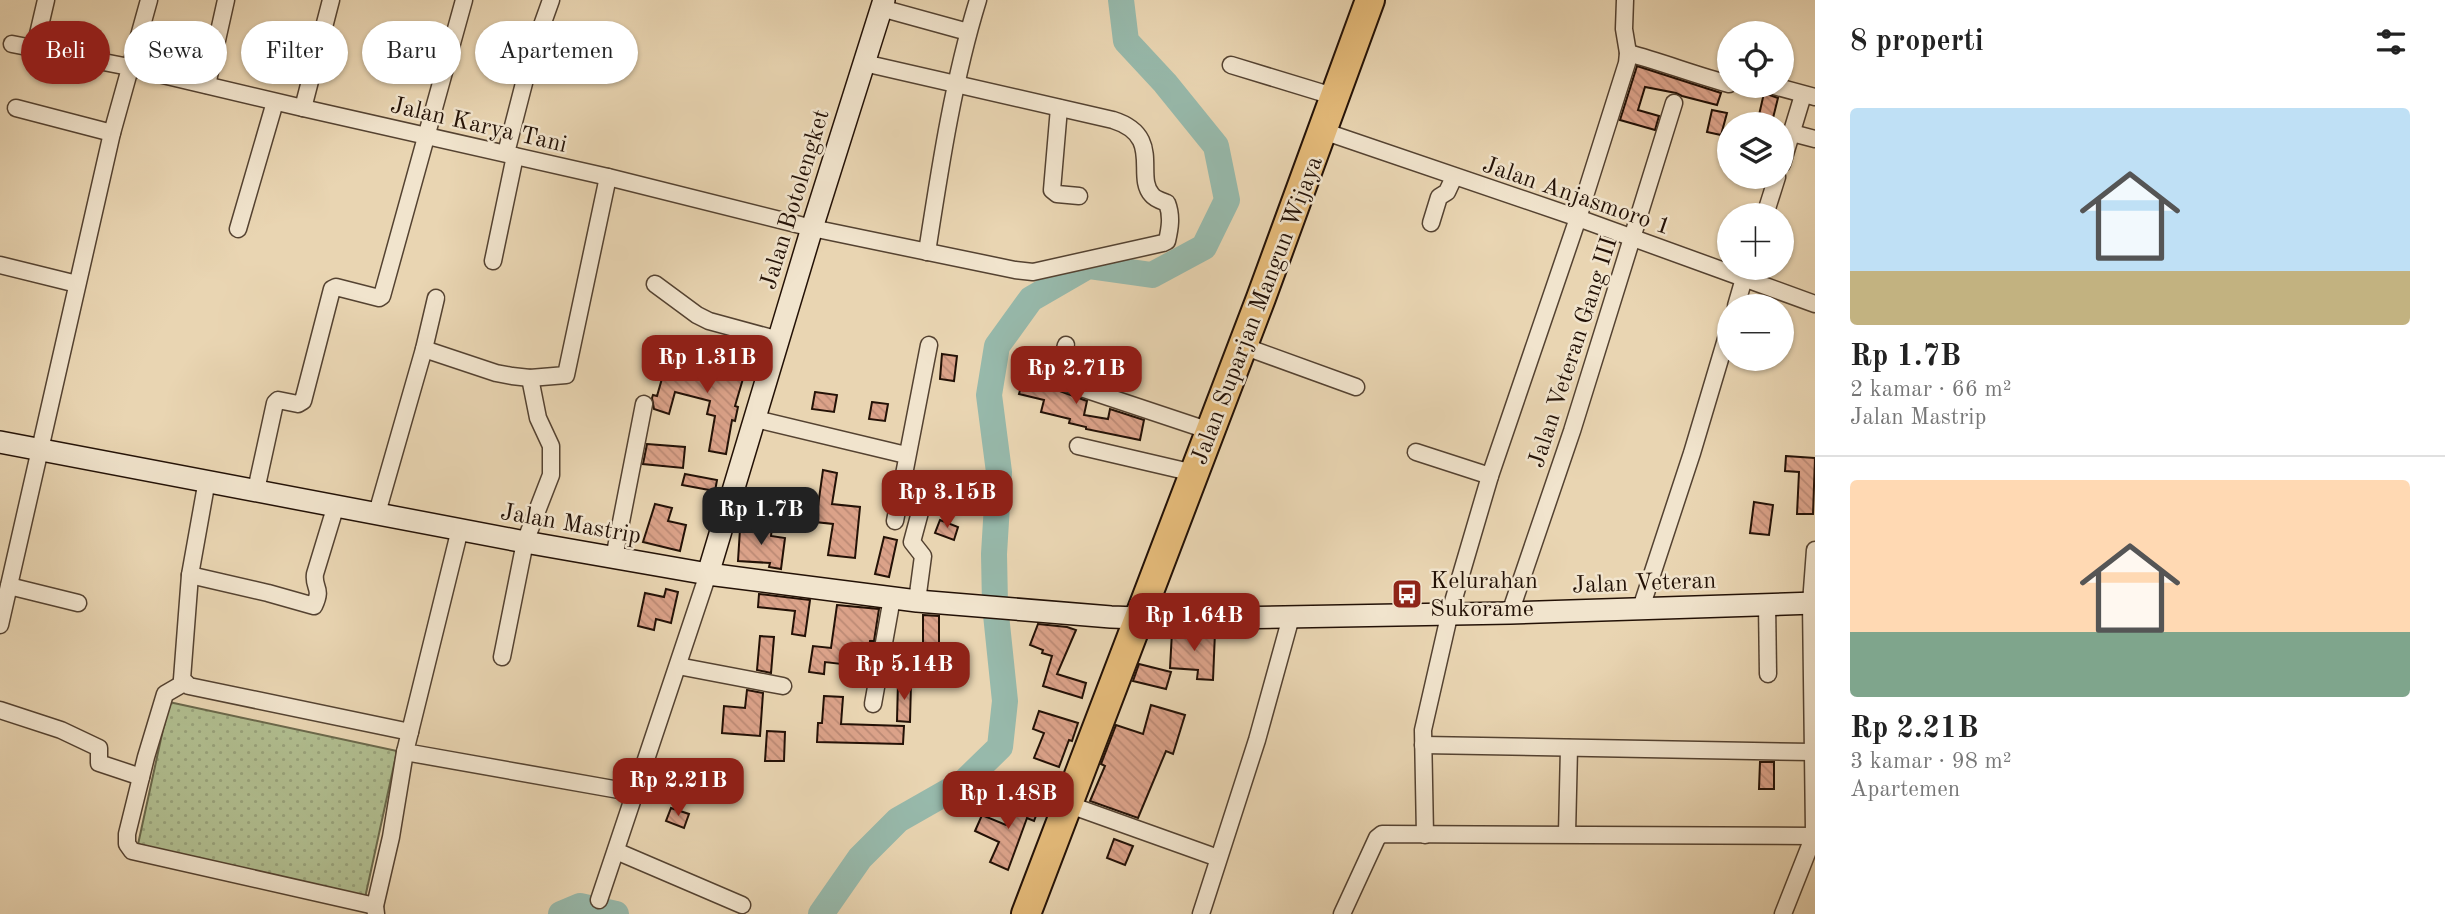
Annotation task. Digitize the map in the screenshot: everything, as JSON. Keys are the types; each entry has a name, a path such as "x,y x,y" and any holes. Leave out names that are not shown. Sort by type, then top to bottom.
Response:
{"highway":[{"name":"Jalan Suparjan Mangun Wijaya","path":"1026,914 1243,346 1370,0"}],"street":[{"path":"41,21 46,0"},
{"path":"143,21 149,0"},
{"path":"206,85 226,0"},
{"path":"303,108 331,0"},
{"path":"256,490 275,403 278,400 298,404 303,401 332,289 336,287 379,298 382,296 464,0"},
{"path":"493,261 510,155 531,56 551,0"},
{"path":"927,252 957,84 978,0"},
{"path":"1425,835 1424,722 1450,612 1490,476 1578,218 1627,63 1625,0"},
{"path":"882,4 968,32"},
{"name":"Jalan Botolengket","path":"708,575 882,4"},
{"name":"Jalan Karya Tani","path":"12,44 21,45"},
{"path":"1628,53 1717,81"},
{"path":"863,63 1059,107 1052,190 1057,194 1079,196"},
{"path":"1231,65 1336,97"},
{"path":"0,625 76,284 124,84"},
{"name":"Jalan Karya Tani","path":"202,84 608,177 812,228 1033,272 1167,241 1171,222 1170,210 1167,203 1153,197 1147,188 1145,149 1140,140 1121,122 1059,107"},
{"path":"1794,129 1809,96"},
{"path":"238,229 275,102"},
{"name":"Jalan Veteran Gang III","path":"1510,613 1572,431 1674,103"},
{"path":"16,107 112,133"},
{"name":"Jalan Anjasmoro 1","path":"1323,131 1717,264"},
{"path":"1794,134 1815,139"},
{"path":"424,349 496,373 530,379 566,375 608,177"},
{"path":"1431,223 1439,197 1447,192 1454,177"},
{"path":"0,265 76,284"},
{"name":"Jalan Anjasmoro 1","path":"1762,280 1815,304"},
{"path":"655,285 696,315 709,321 779,340"},
{"path":"377,513 436,298"},
{"path":"895,521 929,345"},
{"path":"1066,345 1058,377 1060,381 1210,431"},
{"path":"1243,346 1356,387"},
{"path":"1641,608 1717,369"},
{"path":"502,657 525,542 551,475 551,446 538,418 530,379"},
{"path":"614,558 644,404"},
{"path":"756,419 906,455"},
{"name":"Jalan Mastrip","path":"0,442 708,575 917,601 1138,618"},
{"path":"1077,446 1194,473"},
{"path":"1416,452 1490,476"},
{"path":"207,481 190,575 182,679 184,683 410,732"},
{"path":"900,493 916,495 923,502 912,542 923,556 917,601"},
{"path":"190,575 314,606 319,589 314,580 315,574 336,505"},
{"path":"184,683 165,694 127,834 127,844 132,851 376,910 405,752 460,529"},
{"path":"1783,914 1813,836 1815,550"},
{"path":"599,900 708,575"},
{"path":"9,586 78,603"},
{"name":"Jalan Veteran","path":"1138,618 1510,613 1767,603 1813,597"},
{"path":"873,704 892,598"},
{"path":"1767,603 1768,674"},
{"path":"1201,914 1257,740 1292,617"},
{"path":"678,666 783,687"},
{"path":"0,710 61,730 99,748 99,763 141,777"},
{"path":"1423,745 1812,752"},
{"path":"1567,834 1569,748"},
{"path":"405,752 636,793"},
{"path":"1067,804 1219,858"},
{"path":"1346,914 1377,838 1382,834 1813,836"},
{"path":"616,851 742,905"}],"green space":[{"path":"169,702 397,751 365,898 137,849"}],"building":[{"path":"1637,66 1717,92 1717,98 1719,98 1717,105 1645,87 1638,110 1659,116 1655,130 1620,120"},
{"path":"1763,98 1778,98 1774,112 1760,112"},
{"path":"1712,110 1722,112 1717,112 1717,134 1707,132"},
{"path":"942,354 957,356 954,381 940,379"},
{"path":"714,355 747,365 735,406 738,407 735,421 732,420 726,454 709,451 715,416 707,414 710,401 675,392 669,414 654,409 652,398 653,395 657,396 665,368 694,376 695,373 707,376"},
{"path":"1037,359 1051,363 1048,375 1054,389 1087,401 1084,415 1108,419 1110,409 1144,420 1140,440 1086,429 1069,423 1070,419 1041,412 1044,400 1019,394 1025,373 1033,375"},
{"path":"815,392 837,395 834,412 812,409"},
{"path":"872,402 888,404 885,421 869,419"},
{"path":"647,444 685,447 683,468 643,464"},
{"path":"1786,456 1815,458 1813,514 1797,514 1799,472 1785,471"},
{"path":"823,470 837,473 832,504 860,507 855,558 828,555 833,524 797,520 799,504 818,506"},
{"path":"685,474 717,480 715,491 682,485"},
{"path":"1754,502 1773,505 1769,535 1750,533"},
{"path":"655,504 672,508 668,521 686,525 680,551 643,542"},
{"path":"940,520 958,527 954,540 935,533"},
{"path":"760,527 772,528 771,536 785,538 781,569 769,567 770,563 738,561 740,529 759,531"},
{"path":"884,537 897,540 889,577 875,574"},
{"path":"666,589 678,592 671,623 656,619 654,630 638,626 645,593 664,597"},
{"path":"759,594 810,600 805,636 792,634 795,611 758,607"},
{"path":"837,605 879,609 874,641 870,641 867,667 825,662 824,674 809,672 813,646 831,648"},
{"path":"923,615 939,616 939,645 923,645"},
{"path":"1038,624 1076,630 1057,674 1086,683 1082,698 1043,686 1052,656 1030,645"},
{"path":"1172,632 1215,632 1213,680 1197,679 1198,670 1170,668"},
{"path":"760,636 774,637 771,673 757,670"},
{"path":"1139,664 1171,672 1166,689 1133,681"},
{"path":"927,668 952,669 952,683 927,682"},
{"path":"898,682 911,683 910,722 897,721"},
{"path":"747,690 763,693 760,736 722,733 724,706 745,708"},
{"path":"824,696 843,697 841,724 904,726 903,744 817,742"},
{"path":"1151,705 1185,715 1173,754 1166,751 1138,818 1090,801 1105,766 1101,764 1116,725 1143,734"},
{"path":"1039,711 1078,723 1059,767 1034,758 1044,733 1033,729"},
{"path":"767,731 785,732 784,761 765,761"},
{"path":"1760,762 1774,762 1774,789 1759,789"},
{"path":"1016,797 1040,805 1034,821 1027,818 1008,870 990,862 999,842 975,831 982,815 1006,825"},
{"path":"671,808 689,814 684,828 666,821"},
{"path":"1114,839 1133,846 1125,865 1107,858"}],"waterway":[{"path":"821,914 860,858 898,820 963,783 1000,747 1005,701 995,605 994,554 999,472 989,395 997,346 1031,299 1088,266 1152,275 1204,247 1227,200 1216,146 1165,83 1126,41 1121,0"},
{"path":"561,914 580,906 616,914"}],"place":[{"name":"Kelurahan Sukorame","path":"1407,594"}]}
